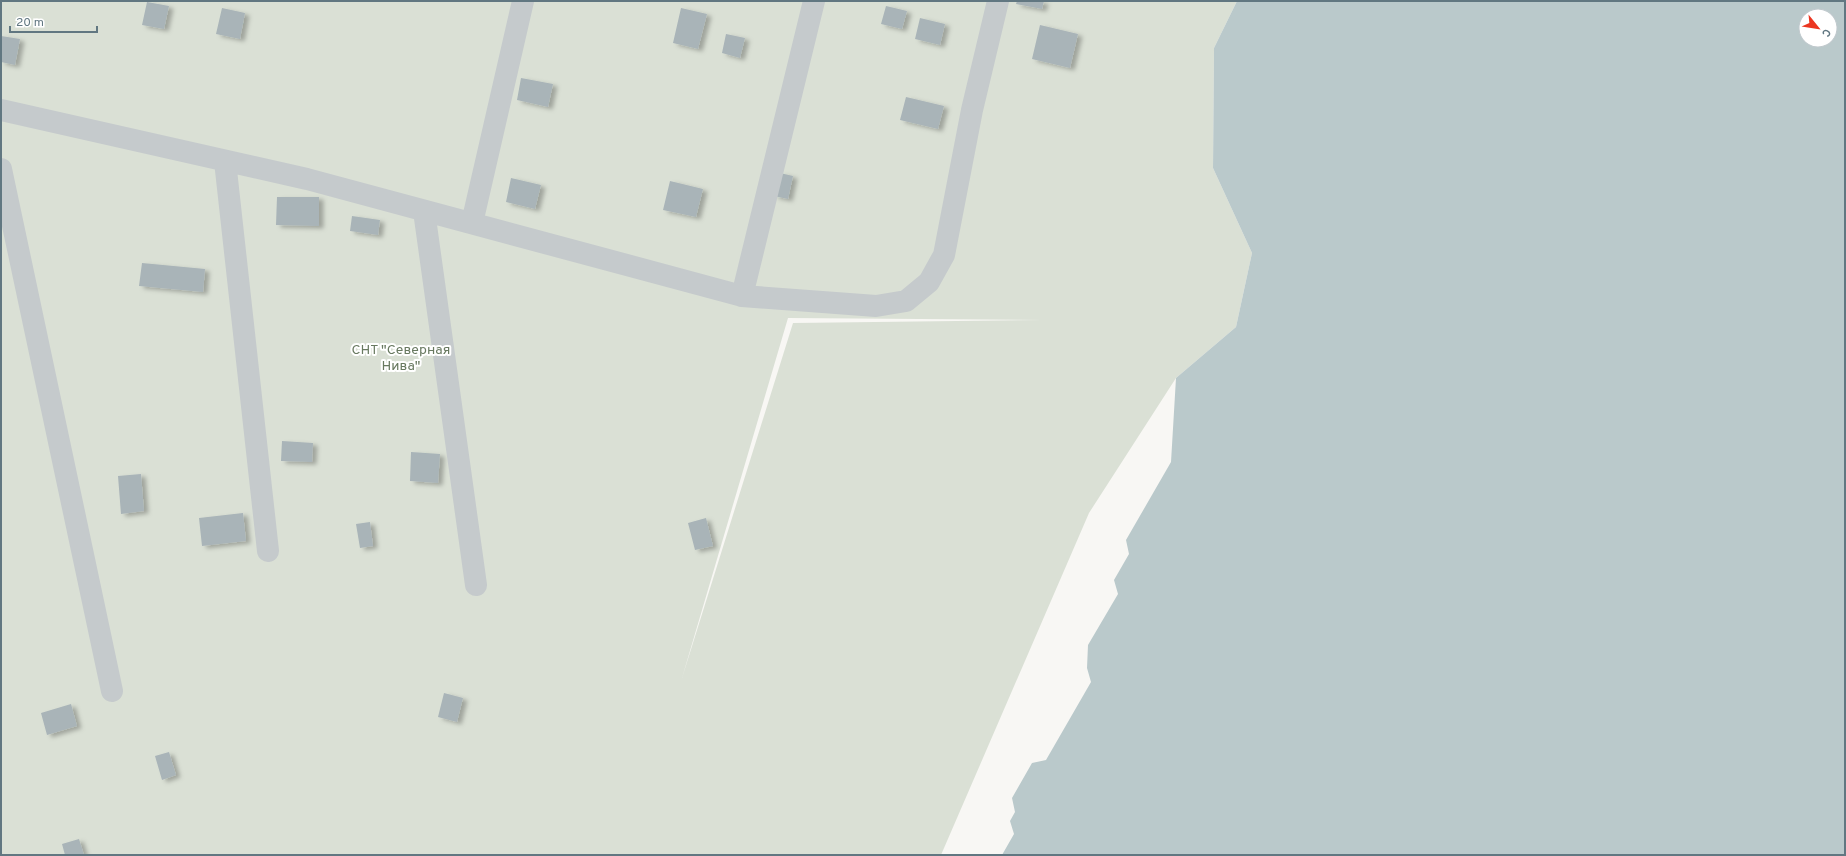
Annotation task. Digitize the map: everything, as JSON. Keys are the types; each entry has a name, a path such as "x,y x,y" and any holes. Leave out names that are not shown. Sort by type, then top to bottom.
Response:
{"lane":[{"path":"472,223 523,1"},
{"path":"742,296 814,1"},
{"path":"1,110 307,179 742,296 876,306 906,301 929,282 944,255 972,110 998,1"},
{"path":"225,161 268,551"},
{"path":"1,169 112,691"},
{"path":"424,211 476,585"}],"green space":[{"name":"СНТ \"Северная Нива\"","path":"1,1 1237,1 1214,48 1213,168 1252,253 1236,327 1176,378 1089,513 941,855 1,855","holes":["788,318 1043,320 793,323 682,678"]}],"shaded area":[{"path":"1237,1 1845,1 1845,855 1002,855 1014,834 1010,821 1015,812 1012,798 1032,763 1046,760 1091,682 1087,668 1088,645 1118,594 1114,580 1129,554 1126,540 1171,462 1176,378 1236,327 1252,253 1213,168 1214,48"}],"building":[{"path":"1017,1 1044,1 1042,9 1016,4"},
{"path":"147,2 169,6 164,29 142,25"},
{"path":"886,6 907,11 902,29 881,24"},
{"path":"222,8 245,13 240,39 216,34"},
{"path":"681,8 707,14 698,49 673,43"},
{"path":"920,18 945,24 940,45 915,39"},
{"path":"1040,25 1078,34 1070,68 1032,59"},
{"path":"726,34 745,38 740,58 722,53"},
{"path":"1,36 20,39 15,65 1,62"},
{"path":"521,78 553,84 548,107 517,100"},
{"path":"906,97 944,106 938,129 900,120"},
{"path":"780,173 793,176 788,199 774,196"},
{"path":"511,178 541,185 535,209 506,202"},
{"path":"670,181 703,189 696,217 663,210"},
{"path":"277,197 319,197 319,226 276,225"},
{"path":"352,216 380,220 378,235 350,231"},
{"path":"142,263 205,269 203,292 139,286"},
{"path":"282,441 313,443 312,462 281,461"},
{"path":"411,452 440,454 438,483 410,481"},
{"path":"141,474 144,511 121,514 118,476"},
{"path":"243,513 246,541 202,546 199,518"},
{"path":"706,518 713,546 695,550 688,523"},
{"path":"370,522 373,546 360,548 356,524"},
{"path":"444,693 463,698 457,722 438,717"},
{"path":"71,704 77,726 47,735 41,713"},
{"path":"169,752 176,775 162,780 155,756"},
{"path":"79,839 84,855 65,855 62,844"}]}
